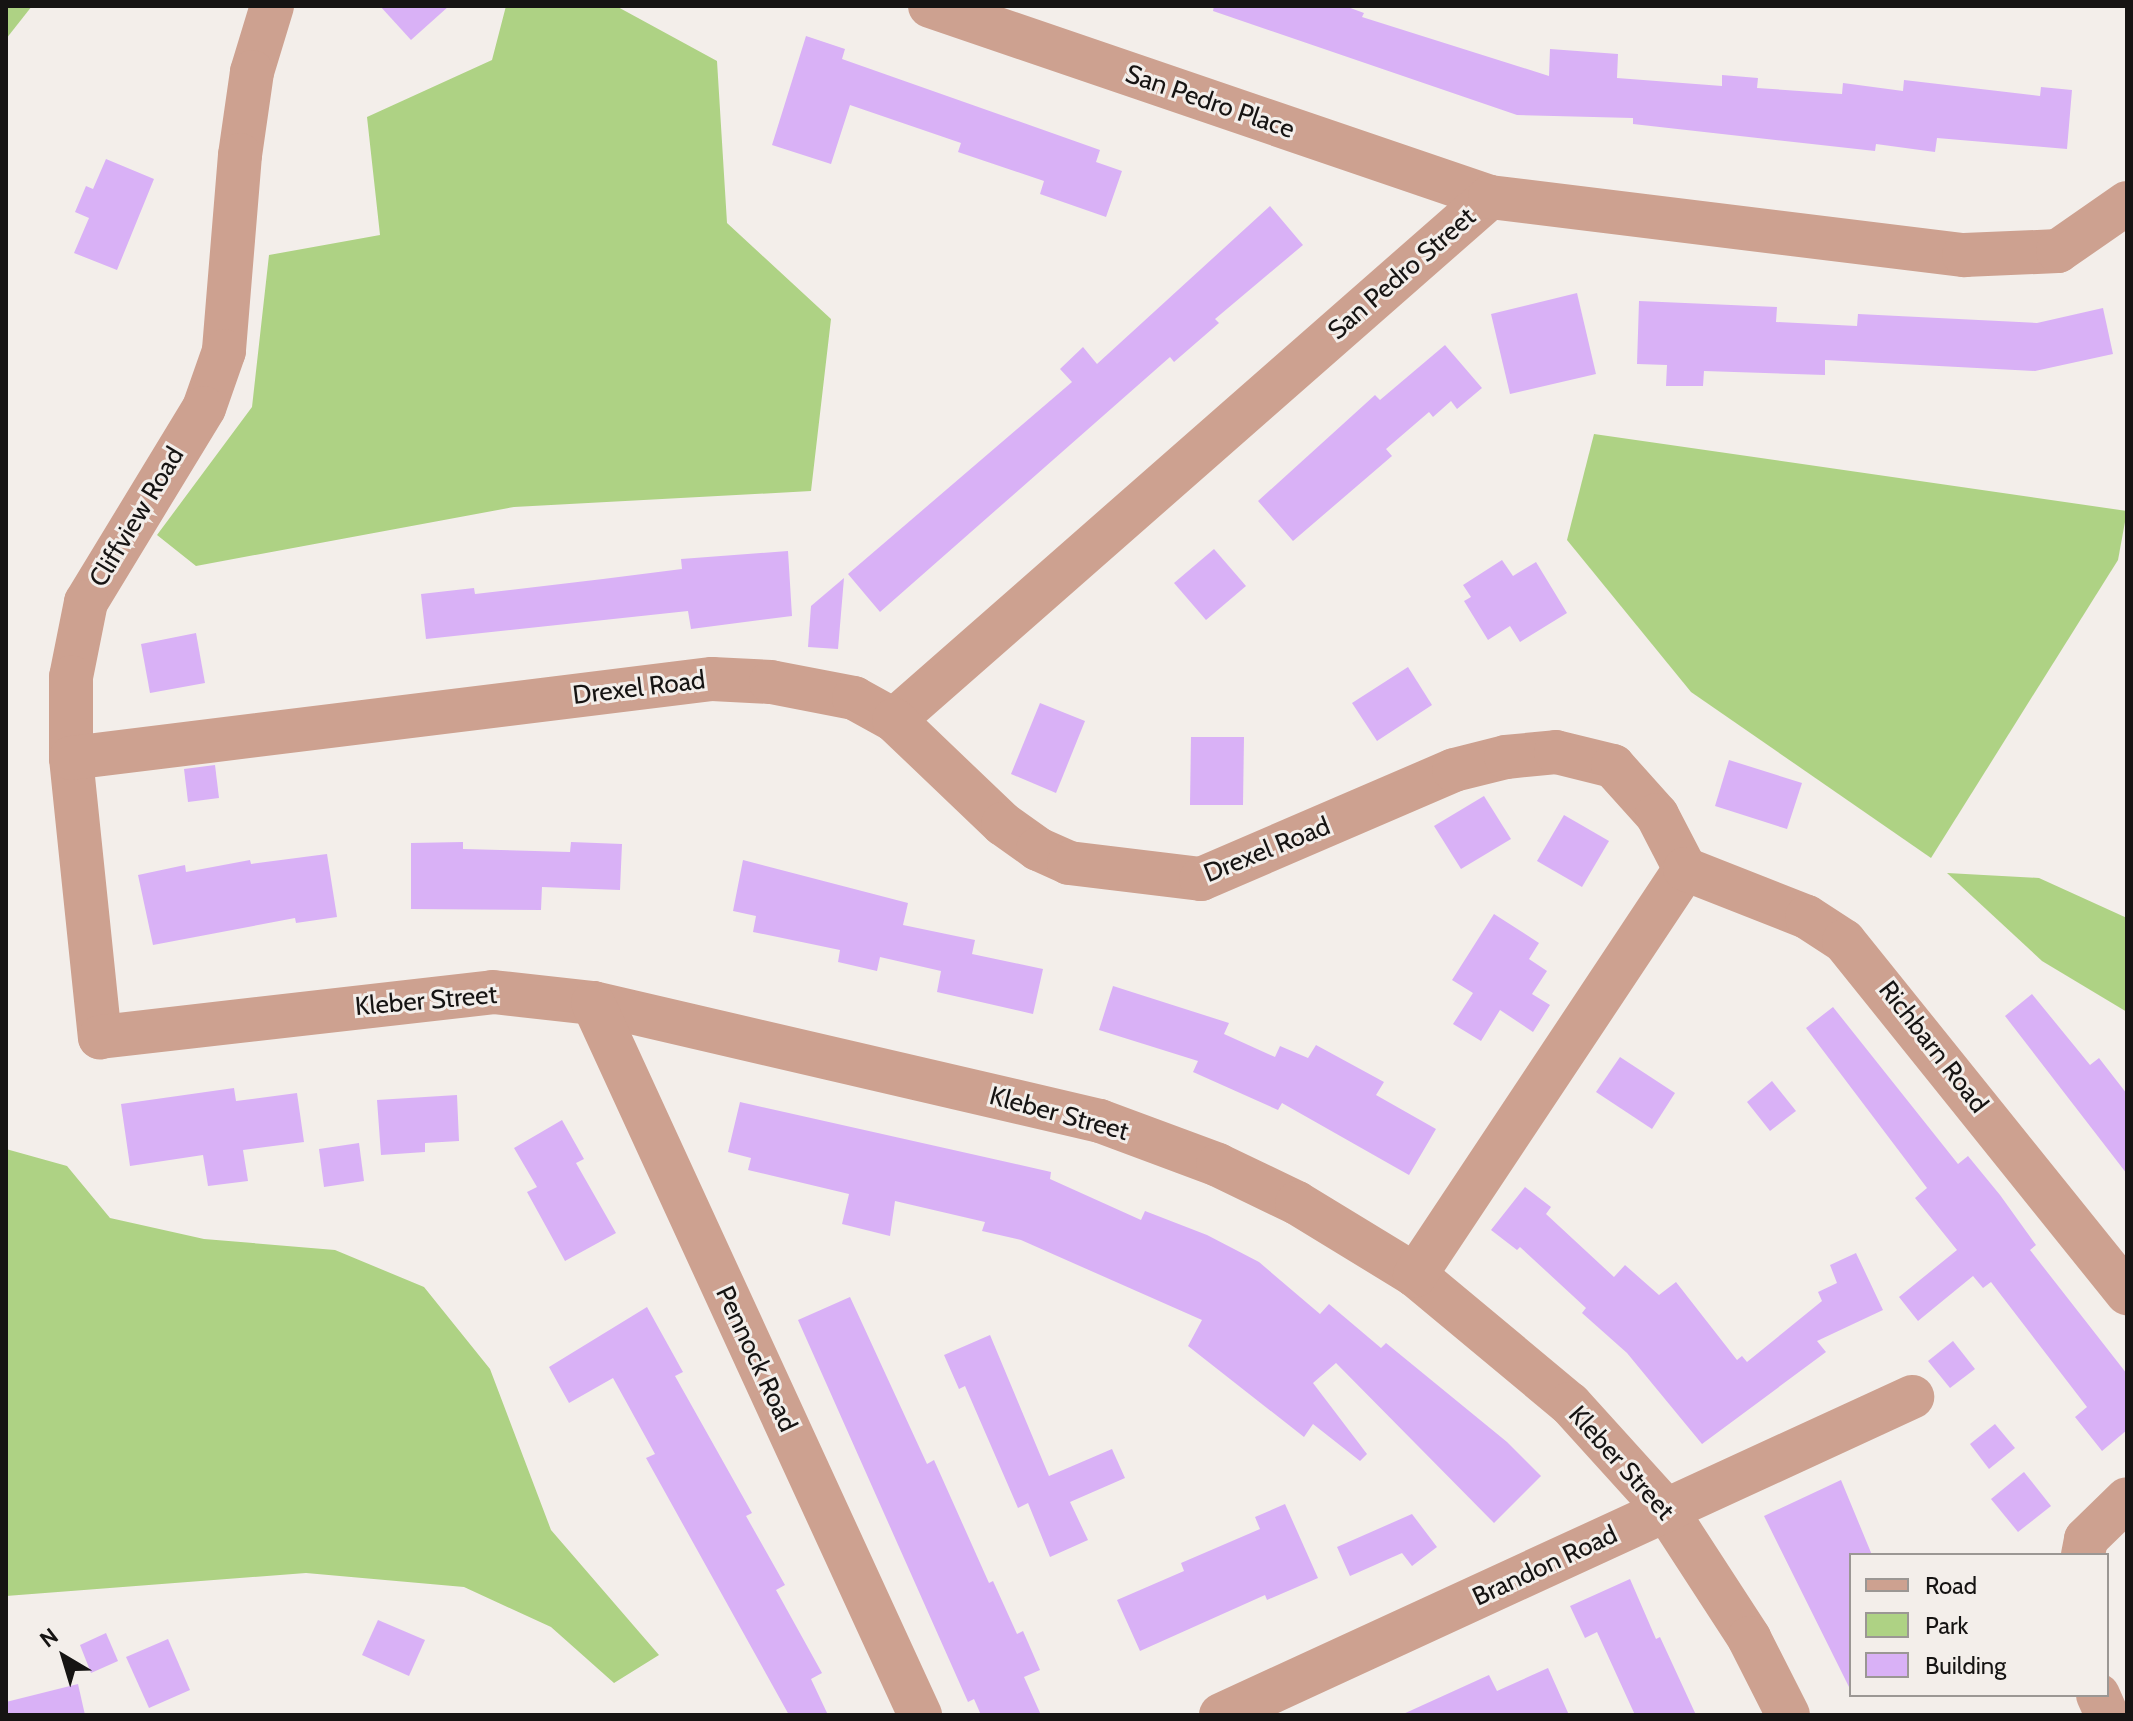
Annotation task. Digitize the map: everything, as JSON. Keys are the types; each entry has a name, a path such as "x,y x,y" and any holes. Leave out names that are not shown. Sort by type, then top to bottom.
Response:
{"street":[{"name":"Cliffview Road","path":"100,1037 71,758 71,677 86,602 204,408 224,351 244,127 252,72 272,6"},
{"name":"San Pedro Place","path":"930,6 1490,197"},
{"name":"San Pedro Street","path":"894,720 1490,197 1964,255 2058,251 2127,203"},
{"name":"Drexel Road","path":"71,758 712,679 771,682 854,698 894,720 1003,824 1069,863 1201,879 1454,770 1506,757 1556,752 1613,766 1657,815 1685,869"},
{"path":"1415,1275 1685,869"},
{"name":"Richbarn Road","path":"1685,869 1807,917 1844,941 2127,1293"},
{"name":"Kleber Street","path":"100,1037 493,992 593,1003 1100,1121 1218,1165 1297,1203 1415,1275 1570,1404 1666,1510 1749,1638 1788,1715"},
{"name":"Pennock Road","path":"593,1003 920,1715"},
{"name":"Brandon Road","path":"1221,1715 1912,1397"},
{"path":"2083,1553 2086,1539 2127,1499"}],"green space":[{"path":"6,6 32,6 6,39"},
{"path":"506,6 616,6 717,61 727,223 831,319 811,491 514,507 196,566 157,535 252,407 269,255 380,235 367,117 492,60"},
{"path":"1594,434 2127,511 2118,560 1931,858 1691,692 1567,540"},
{"path":"1947,873 2039,878 2127,918 2127,1012 2042,961"},
{"path":"6,1149 67,1166 110,1218 204,1239 335,1250 424,1287 490,1369 551,1530 659,1655 614,1683 551,1627 464,1587 306,1573 6,1596"}],"building":[{"path":"380,6 449,6 411,40"},
{"path":"1214,6 1345,6 1364,13 1362,17 1549,76 1550,49 1618,54 1617,78 1722,86 1722,75 1758,78 1757,88 1842,94 1843,83 1903,91 1904,80 2040,96 2041,87 2072,90 2067,149 1937,138 1935,152 1876,144 1875,151 1633,124 1633,118 1517,115 1213,11"},
{"path":"806,36 845,49 842,59 1100,150 1096,162 1122,171 1106,217 1040,194 1044,181 958,152 961,143 850,105 831,164 772,145"},
{"path":"106,159 154,179 117,270 74,253 89,218 75,212 86,186 93,189"},
{"path":"1270,206 1303,245 1215,319 1219,323 1174,362 1170,357 880,612 848,574 1072,382 1060,369 1083,347 1097,364"},
{"path":"1577,293 1596,374 1510,394 1491,314"},
{"path":"1639,301 1777,307 1776,322 1857,326 1858,314 2037,323 2103,308 2113,354 2035,371 1825,360 1825,375 1704,371 1703,386 1666,386 1667,365 1637,364"},
{"path":"1445,345 1482,388 1457,409 1451,401 1433,417 1429,412 1386,449 1392,456 1293,541 1258,501 1375,395 1380,400"},
{"path":"1214,549 1246,586 1206,620 1174,583"},
{"path":"788,551 792,616 691,629 688,611 426,639 421,594 474,588 475,594 682,569 681,559"},
{"path":"1502,560 1513,576 1536,562 1567,613 1520,642 1510,626 1488,640 1464,601 1471,597 1463,585"},
{"path":"844,578 838,649 808,647 811,606"},
{"path":"196,633 205,683 150,693 141,644"},
{"path":"1408,667 1432,705 1377,741 1352,703"},
{"path":"1040,703 1085,721 1056,793 1011,774"},
{"path":"1191,737 1244,737 1243,805 1190,805"},
{"path":"1729,760 1802,783 1787,829 1715,806"},
{"path":"215,765 219,798 188,802 184,769"},
{"path":"1484,796 1511,839 1461,869 1434,826"},
{"path":"1564,815 1609,841 1582,887 1537,861"},
{"path":"463,842 463,849 570,852 571,842 622,844 620,890 542,887 541,910 411,909 411,843"},
{"path":"327,854 337,917 296,923 295,918 153,945 138,875 185,865 186,872 250,860 251,864"},
{"path":"743,860 908,903 903,925 975,940 972,954 1043,969 1033,1014 937,992 941,971 880,957 877,971 838,962 840,950 753,932 756,916 733,911"},
{"path":"1494,914 1539,943 1529,959 1547,971 1532,994 1550,1005 1533,1032 1500,1010 1481,1041 1453,1024 1473,993 1452,980"},
{"path":"1113,986 1229,1023 1224,1034 1275,1057 1280,1046 1308,1058 1316,1045 1384,1082 1376,1095 1436,1129 1409,1175 1282,1103 1278,1110 1193,1072 1198,1061 1099,1030"},
{"path":"2032,994 2090,1065 2099,1058 2127,1094 2127,1174 2005,1016"},
{"path":"1833,1007 1958,1164 1968,1156 2000,1195 2036,1245 2030,1250 2127,1374 2127,1430 2102,1451 2075,1417 2087,1407 1991,1282 1983,1288 1973,1276 1918,1321 1899,1297 1957,1250 1915,1198 1927,1188 1806,1028"},
{"path":"1620,1057 1675,1093 1652,1129 1596,1092"},
{"path":"1772,1081 1796,1111 1770,1131 1747,1102"},
{"path":"234,1088 236,1101 297,1093 304,1142 243,1150 248,1181 208,1186 203,1155 130,1166 121,1104"},
{"path":"457,1095 459,1141 425,1143 425,1152 381,1155 377,1100"},
{"path":"740,1102 1051,1172 1050,1179 1141,1220 1145,1211 1207,1235 1259,1262 1320,1314 1329,1304 1381,1348 1386,1343 1507,1442 1541,1476 1494,1523 1336,1363 1313,1383 1367,1454 1360,1461 1313,1424 1304,1437 1188,1346 1202,1320 1021,1240 982,1231 985,1222 895,1201 890,1236 842,1224 849,1194 748,1170 751,1158 728,1152"},
{"path":"562,1120 584,1159 576,1163 616,1233 565,1261 527,1192 537,1187 514,1148"},
{"path":"359,1143 364,1181 324,1187 319,1149"},
{"path":"1525,1187 1551,1207 1546,1214 1614,1277 1625,1265 1659,1295 1676,1282 1737,1360 1742,1356 1747,1362 1822,1301 1818,1292 1837,1283 1830,1265 1856,1253 1883,1310 1817,1341 1826,1352 1702,1444 1627,1353 1582,1313 1586,1308 1520,1247 1517,1250 1491,1230"},
{"path":"850,1297 927,1464 934,1460 989,1583 993,1581 1017,1634 1023,1631 1040,1670 1024,1677 1041,1715 981,1715 974,1699 968,1702 798,1320"},
{"path":"647,1307 683,1372 675,1376 752,1513 746,1516 785,1585 776,1590 822,1673 811,1679 828,1715 789,1715 646,1458 655,1454 613,1378 569,1403 549,1367"},
{"path":"990,1335 1049,1476 1112,1449 1125,1478 1070,1502 1088,1540 1050,1557 1028,1503 1018,1508 965,1386 959,1389 944,1355"},
{"path":"1953,1341 1975,1369 1950,1388 1928,1361"},
{"path":"1995,1424 2015,1448 1989,1469 1970,1444"},
{"path":"2024,1472 2051,1506 2018,1532 1991,1499"},
{"path":"1841,1480 1871,1553 1849,1553 1849,1687 1764,1516"},
{"path":"1285,1504 1318,1578 1267,1600 1265,1595 1140,1651 1117,1600 1184,1571 1181,1563 1260,1529 1255,1517"},
{"path":"1412,1514 1437,1547 1412,1566 1402,1553 1350,1576 1337,1547"},
{"path":"1630,1579 1656,1639 1660,1637 1696,1715 1635,1715 1597,1632 1585,1638 1570,1606"},
{"path":"378,1620 425,1640 409,1676 362,1655"},
{"path":"106,1633 118,1661 91,1673 80,1645"},
{"path":"168,1639 190,1690 149,1708 126,1657"},
{"path":"1548,1668 1569,1715 1401,1715 1489,1675 1497,1691"},
{"path":"78,1684 85,1715 6,1715 6,1702"}]}
